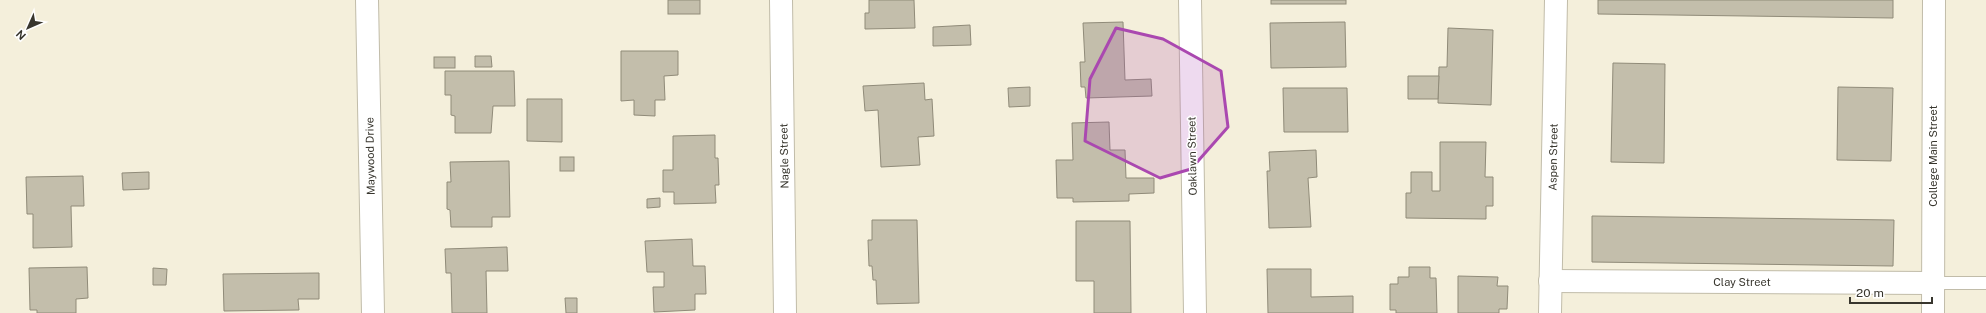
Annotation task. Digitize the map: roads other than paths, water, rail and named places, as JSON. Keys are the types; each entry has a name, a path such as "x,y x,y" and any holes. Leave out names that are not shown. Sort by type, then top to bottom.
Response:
{"street":[{"name":"Maywood Drive","path":"367,0 373,313"},
{"name":"Nagle Street","path":"781,0 785,313"},
{"name":"Oaklawn Street","path":"1190,0 1195,313"},
{"name":"Aspen Street","path":"1550,313 1556,0"},
{"name":"College Main Street","path":"1933,313 1934,0"},
{"name":"Clay Street","path":"1550,281 1933,283"}],"lane":[{"path":"1933,283 1986,284"}]}
